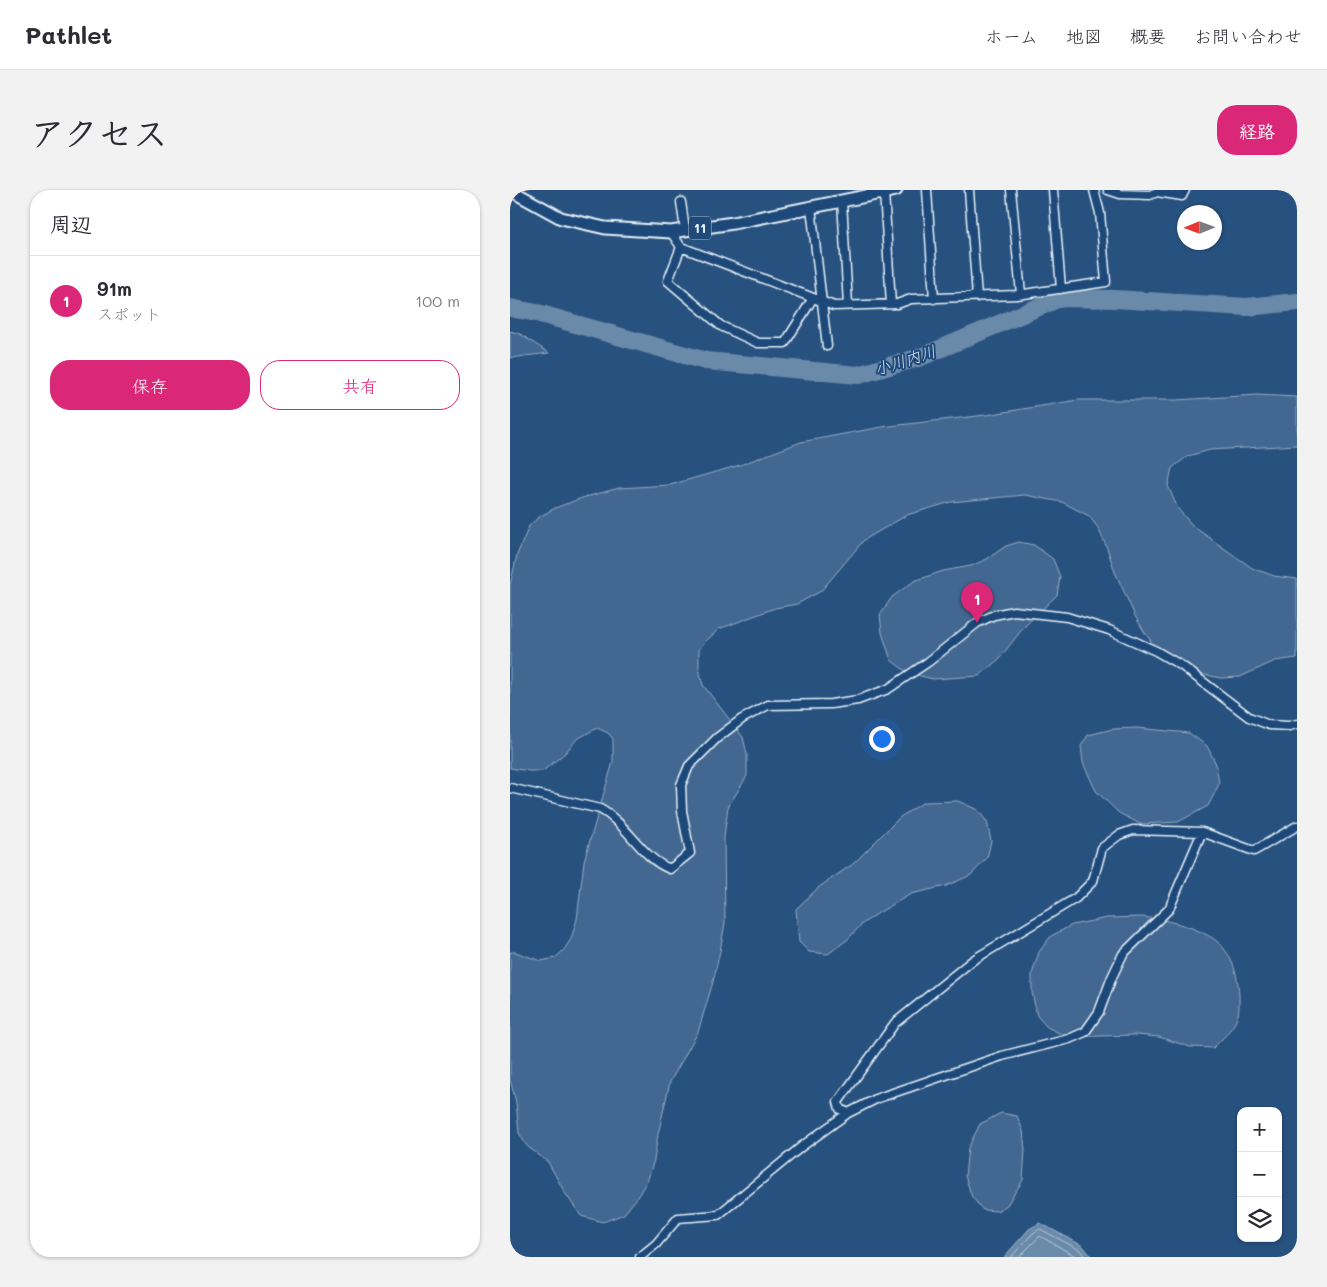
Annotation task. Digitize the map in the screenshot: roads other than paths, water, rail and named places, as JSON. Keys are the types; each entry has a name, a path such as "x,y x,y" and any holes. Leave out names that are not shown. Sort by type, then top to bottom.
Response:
{"main road":[{"name":"11","path":"510,190 561,218 605,228 671,232 733,223 890,191"}],"street":[{"path":"927,190 934,299"},
{"path":"969,190 976,297"},
{"path":"1011,190 1021,294"},
{"path":"1054,190 1061,289"},
{"path":"671,232 681,247 834,306 891,304 911,299 1021,294 1106,282 1100,213 1094,190"},
{"path":"1108,190 1120,194 1150,195 1157,192 1182,196 1185,190"},
{"path":"890,191 891,304"},
{"path":"842,201 848,306"},
{"path":"681,202 685,230"},
{"path":"811,207 817,300 826,324 827,346"},
{"path":"681,247 668,280 721,326 758,343 785,343 817,300"},
{"path":"510,788 600,808 611,815 660,865 670,869 690,853 682,811 681,785 689,766 718,738 742,719 768,705 840,703 858,700 888,689 928,662 977,623 994,615 1014,612 1067,617 1109,630 1156,651 1182,666 1249,718 1269,725 1289,726 1297,724"},
{"path":"848,1113 840,1109 838,1102 895,1023 973,960 1076,898 1093,880 1102,848 1119,835 1134,830 1202,832 1254,851 1297,826"},
{"path":"640,1257 656,1244 678,1218 718,1215 801,1147 848,1113 878,1098 1002,1056 1069,1039 1085,1032 1099,1012 1123,954 1169,909 1202,832"}],"water":[{"path":"1040,1223 1083,1246 1092,1257 1004,1257 1029,1229"}],"waterway":[{"name":"小川内川","path":"510,308 537,313 706,361 858,375 921,357 1060,298 1114,299 1247,307 1297,302"}],"railway":[{"path":"1290,190 1297,197"}],"place":[{"name":"91m","path":"977,623"}]}
